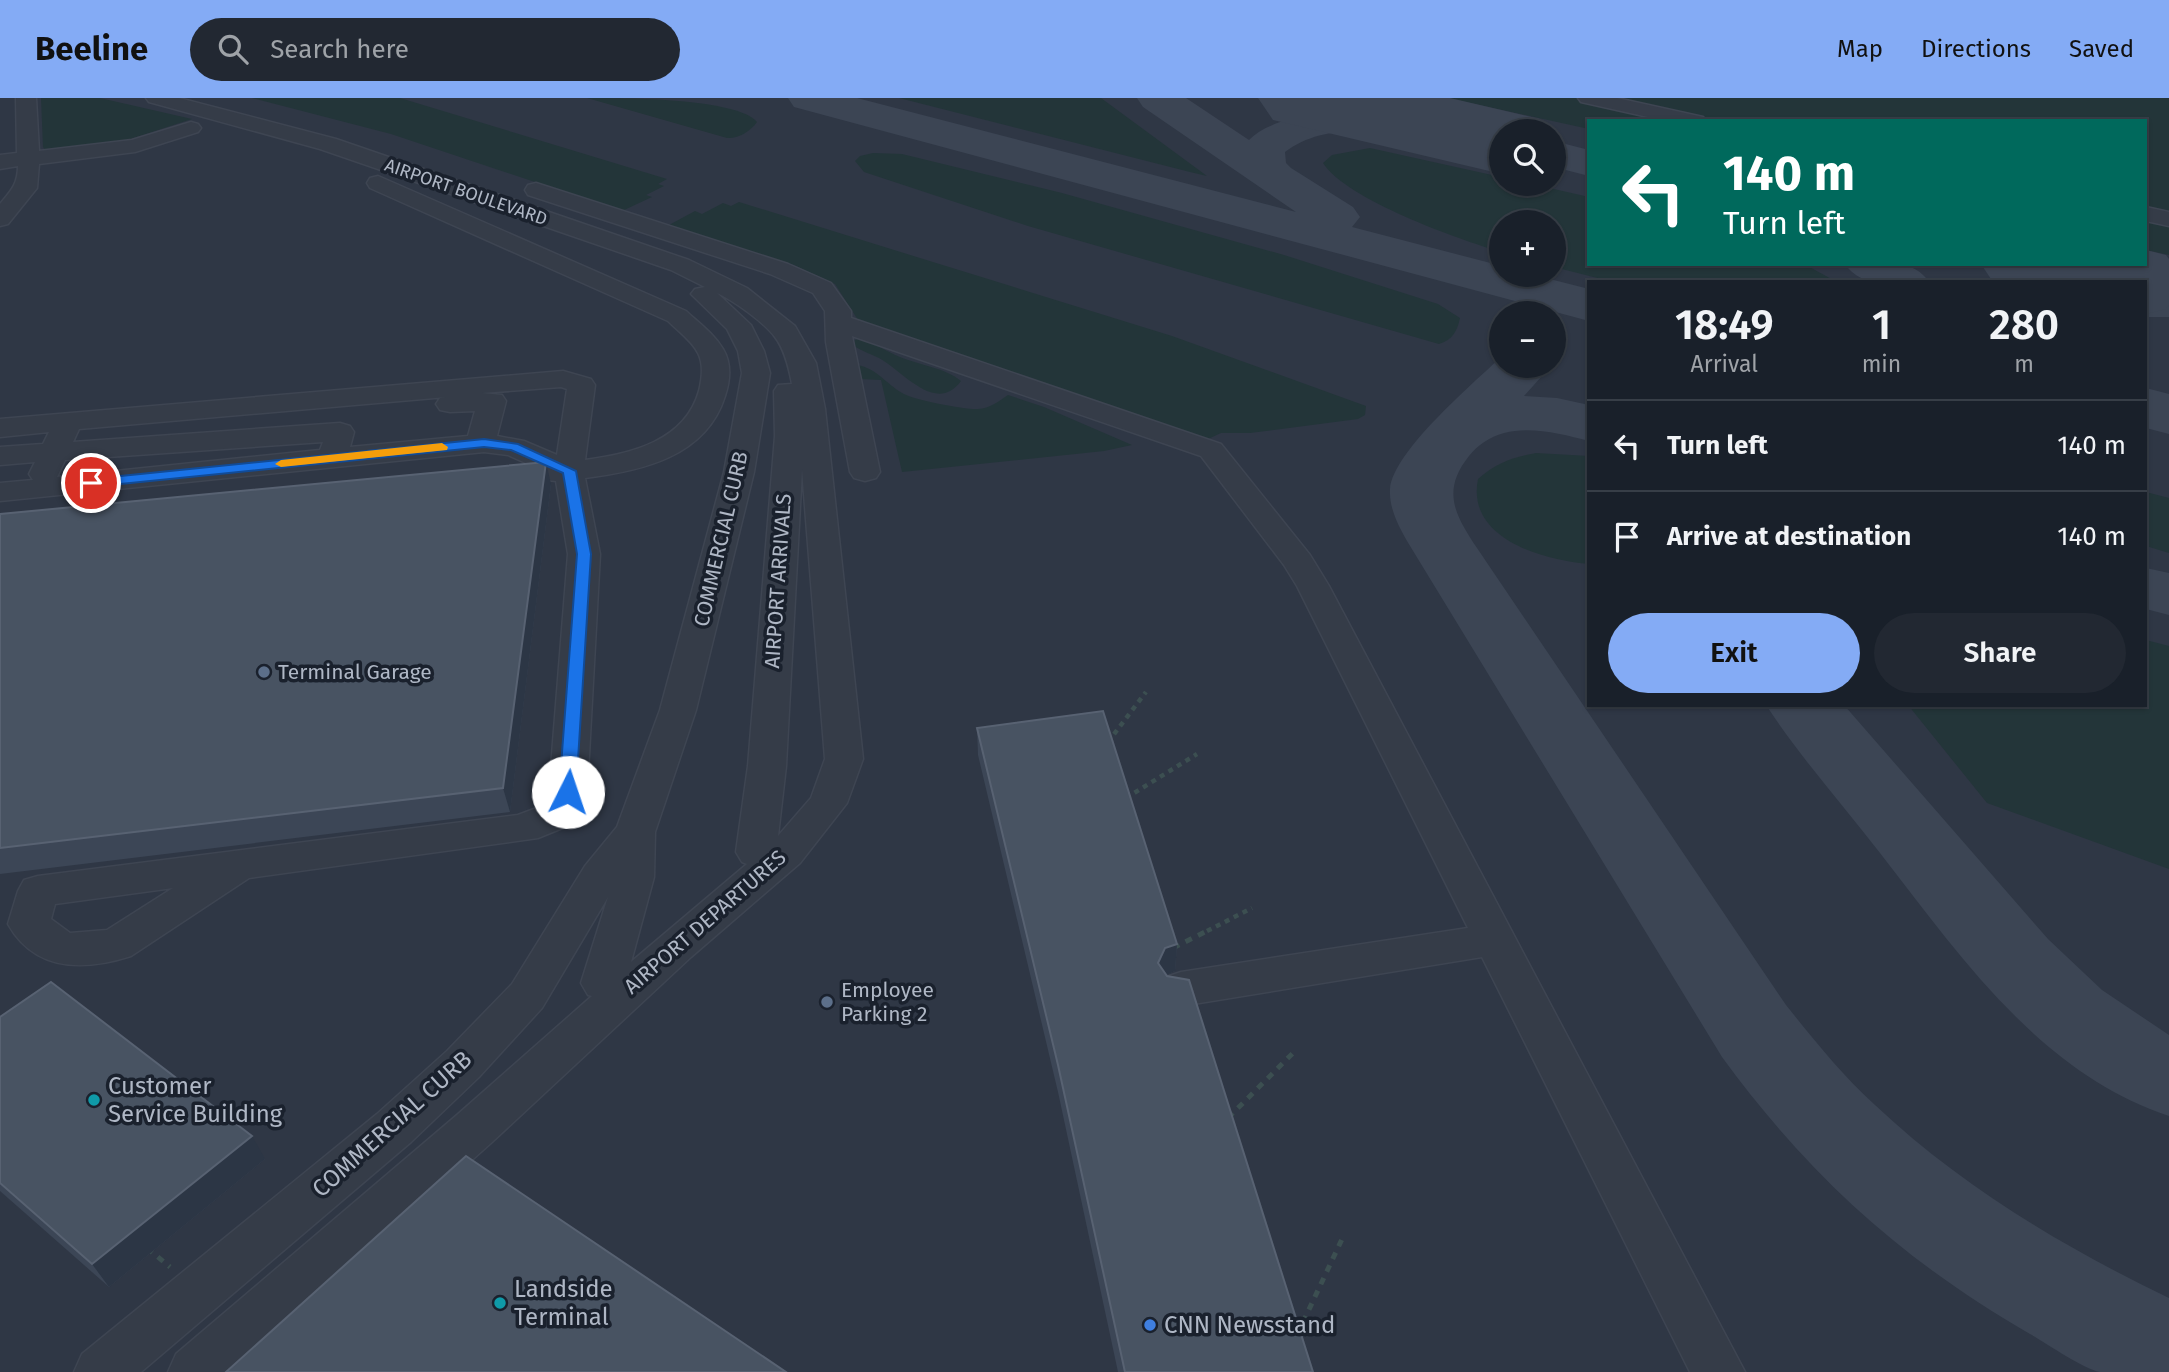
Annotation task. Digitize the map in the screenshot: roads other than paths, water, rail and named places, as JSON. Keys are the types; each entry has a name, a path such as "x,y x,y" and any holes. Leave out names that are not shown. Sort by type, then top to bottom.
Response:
{"street":[{"path":"0,219 26,188 29,179 26,98"},
{"path":"155,98 314,154 677,316 712,352 716,372 712,393 704,413 690,432 648,456 569,471 514,476"},
{"name":"AIRPORT BOULEVARD","path":"155,98 328,144 680,265 738,293 764,314"},
{"path":"223,98 298,116 445,160"},
{"path":"1588,98 1687,119"},
{"path":"0,162 135,146 191,128"},
{"path":"510,181 802,278 821,288 830,297 838,312 839,342 865,472"},
{"path":"2147,214 2169,219"},
{"name":"COMMERCIAL CURB","path":"603,982 634,877 635,832 678,710 739,471 756,373 751,351 738,325 691,282 680,265"},
{"name":"AIRPORT ARRIVALS","path":"756,852 767,766 789,436 787,376 782,354 764,314"},
{"name":"AIRPORT DEPARTURES","path":"195,1372 474,1129 676,946 786,853 828,803 844,759 811,409 802,363 786,332 764,314"},
{"path":"839,323 1211,450 1306,572 1718,1372"},
{"path":"0,492 37,489 538,380 562,379 581,385 569,471 584,554 568,792 556,815 524,828 236,867"},
{"path":"0,456 343,424 492,401 480,443"},
{"path":"0,428 69,421 343,424 513,447 569,471"},
{"path":"37,489 69,421"},
{"name":"COMMERCIAL CURB","path":"101,1372 394,1128 481,1044 527,996 599,876 635,832"},
{"path":"1175,969 1496,939"}],"place":[{"name":"Terminal Garage","path":"264,672"},
{"name":"Employee Parking 2","path":"827,1002"},
{"name":"Customer Service Building","path":"94,1100"},
{"name":"Landside Terminal","path":"500,1303"},
{"name":"CNN Newsstand","path":"1150,1325"}]}
